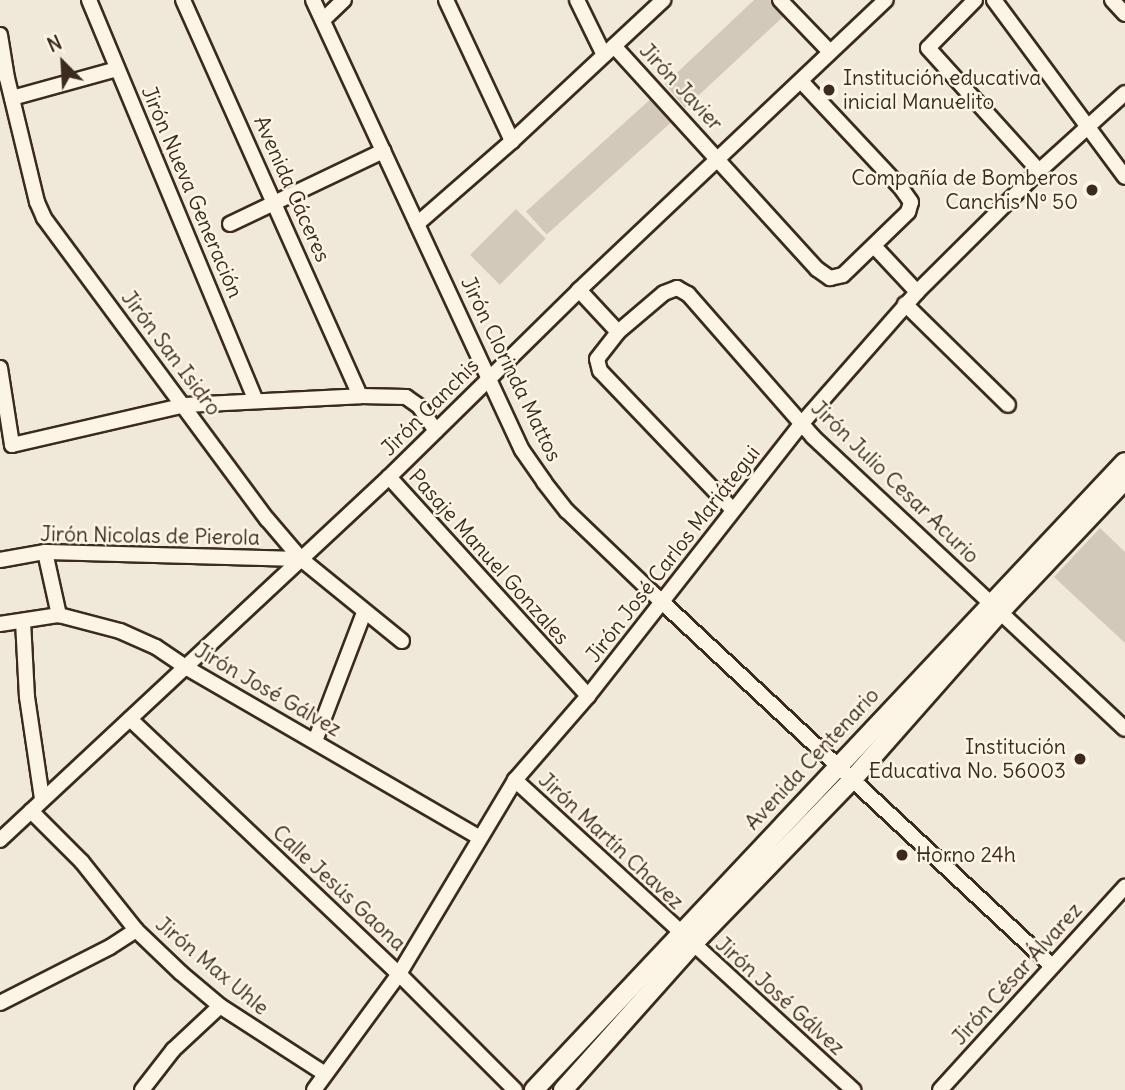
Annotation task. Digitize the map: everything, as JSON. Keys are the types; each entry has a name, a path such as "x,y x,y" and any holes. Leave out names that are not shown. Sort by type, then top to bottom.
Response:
{"street":[{"name":"Jirón Nueva Generación","path":"89,0 151,142 256,401"},
{"name":"Avenida Cáceres","path":"183,0 276,202 360,396"},
{"path":"320,8 344,0"},
{"path":"446,0 512,141"},
{"name":"Jirón Javier","path":"577,0 609,51 718,158 817,269 830,278 843,275 874,246"},
{"path":"417,224 512,141 663,0"},
{"path":"780,0 830,52"},
{"name":"Jirón Canchis","path":"0,840 187,668 579,290 886,0"},
{"path":"975,0 928,48 1039,171"},
{"path":"994,0 1125,177"},
{"path":"1112,0 1125,14"},
{"name":"Jirón Clorinda Mattos","path":"320,8 383,151 522,450 544,482 567,511 662,603 1052,967"},
{"name":"Jirón San Isidro","path":"0,35 37,202 44,218 267,519 301,559 364,613 401,640"},
{"path":"12,98 117,69"},
{"path":"800,81 902,188 911,202 908,212 874,246 917,292"},
{"name":"Jirón José Carlos Mariátegui","path":"314,1090 399,974 514,780 588,696 802,424 905,304 1039,171 1125,93"},
{"path":"230,224 383,151"},
{"name":"Jirón Julio Cesar Acurio","path":"618,332 664,293 677,288 688,294 802,424 1125,729"},
{"path":"579,290 618,332 597,359 600,371 733,510"},
{"path":"905,304 1009,405"},
{"path":"0,368 12,445 185,405 360,396 406,397 419,406 436,430"},
{"name":"Avenida Centenario","path":"534,1090 685,939 837,767 995,608 1125,461"},
{"name":"Pasaje Manuel Gonzales","path":"388,477 588,696"},
{"path":"563,1090 685,939 852,780 995,608 1125,480"},
{"path":"45,552 59,615"},
{"name":"Jirón Nicolas de Pierola","path":"0,560 45,552 301,559"},
{"path":"315,741 364,613"},
{"name":"Jirón José Gálvez","path":"0,624 59,615 120,631 156,647 187,668 479,837"},
{"path":"23,621 27,697 42,799"},
{"name":"Calle Jesús Gaona","path":"131,719 399,974 515,1090"},
{"name":"Jirón Martín Chavez","path":"514,780 685,939"},
{"name":"Jirón Max Uhle","path":"32,811 82,862 136,930 220,1006 325,1074"},
{"name":"Jirón César Álvarez","path":"940,1090 1125,887"},
{"path":"0,1003 110,947 136,930"},
{"name":"Jirón José Gálvez","path":"685,939 853,1090"},
{"path":"142,1090 173,1050 220,1006"}],"shaded area":[{"path":"754,0 772,0 785,15 685,108 665,84"},
{"path":"653,97 674,120 547,234 526,211"},
{"path":"516,209 546,239 500,285 470,255"},
{"path":"1100,528 1125,552 1125,643 1054,577"}],"place":[{"name":"Institución educativa inicial Manuelito","path":"829,90"},
{"name":"Compañía de Bomberos Canchis Nº 50","path":"1092,190"},
{"name":"Institución Educativa No. 56003","path":"1080,759"},
{"name":"Horno 24h","path":"902,855"}]}
